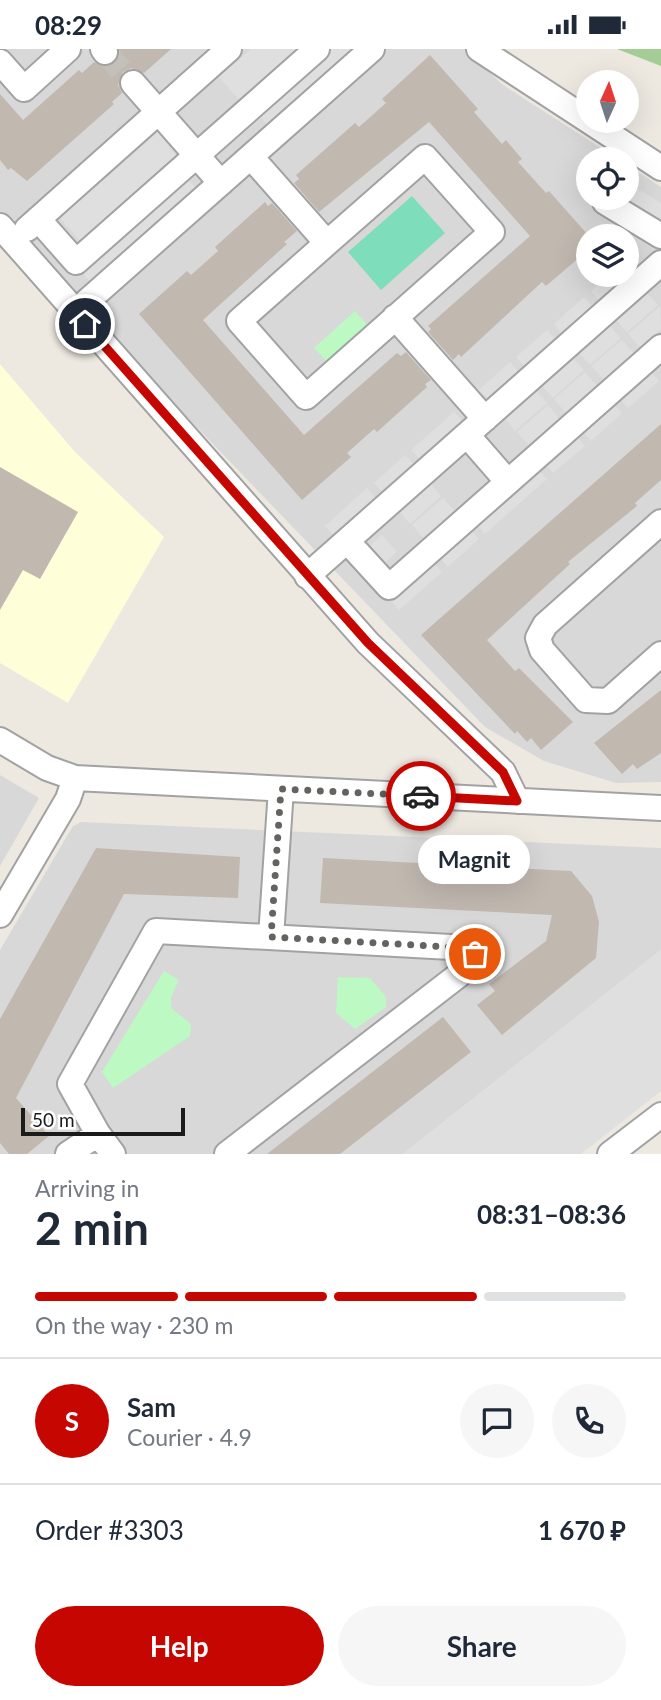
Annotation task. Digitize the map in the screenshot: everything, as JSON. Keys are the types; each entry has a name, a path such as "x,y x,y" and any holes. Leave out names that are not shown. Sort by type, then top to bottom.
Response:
{"street":[{"path":"0,62 24,89 68,49"},
{"path":"229,49 37,219 6,233 368,643 503,772 517,801"},
{"path":"37,219 76,262 317,49"},
{"path":"75,312 372,49"},
{"path":"479,49 661,168"},
{"path":"133,83 221,183"},
{"path":"251,157 327,243"},
{"path":"425,157 492,232 306,397 239,321 327,243 425,157"},
{"path":"618,210 661,236"},
{"path":"307,576 661,263"},
{"path":"396,317 485,419"},
{"path":"347,541 389,587 661,347"},
{"path":"467,435 508,482"},
{"path":"661,522 545,625 538,638 542,650 586,700 594,702 608,701 661,654"},
{"path":"0,740 47,768 75,778 661,808"},
{"path":"0,915 68,799 75,778"},
{"path":"271,937 281,789"},
{"path":"113,1154 98,1134 70,1084 156,931 468,948 475,954 473,964 227,1154"},
{"path":"610,1154 660,1118"},
{"path":"68,1154 98,1134"}],"shaded area":[{"path":"0,49 464,49 503,85 599,147 576,147 576,210 639,210 639,173 661,187 661,782 616,783 544,761 485,727 112,339 0,213"},
{"path":"251,49 303,49 242,103 219,77"},
{"path":"332,49 358,49 270,127 258,114"},
{"path":"158,132 179,160 83,244 60,218"},
{"path":"186,177 198,190 92,284 81,271"},
{"path":"639,189 661,203 661,224 638,210"},
{"path":"596,287 623,287 603,305 591,291"},
{"path":"646,292 658,305 627,332 615,319"},
{"path":"584,297 596,310 565,337 554,324"},
{"path":"660,306 661,329 641,348 628,334"},
{"path":"609,325 621,338 590,365 578,352"},
{"path":"547,330 559,343 528,370 516,357"},
{"path":"622,340 634,353 604,380 591,366"},
{"path":"572,357 584,370 553,398 541,385"},
{"path":"510,362 522,376 491,403 479,390"},
{"path":"0,364 75,452 164,537 68,703 0,663"},
{"path":"647,367 659,381 628,408 616,394"},
{"path":"585,372 597,386 566,413 554,399"},
{"path":"535,390 547,403 515,431 504,417"},
{"path":"610,400 622,413 591,441 579,427"},
{"path":"548,405 560,419 529,446 517,432"},
{"path":"454,412 466,425 423,463 411,450"},
{"path":"573,432 585,446 553,473 541,460"},
{"path":"405,455 417,468 386,496 374,483"},
{"path":"535,466 547,479 485,534 473,520"},
{"path":"430,483 441,496 410,524 399,511"},
{"path":"367,488 379,502 337,539 325,526"},
{"path":"443,498 455,511 424,539 412,525"},
{"path":"467,526 479,539 448,567 436,553"},
{"path":"382,535 397,552 383,565 367,548"},
{"path":"430,559 442,572 399,610 387,597"},
{"path":"0,775 39,798 0,866"},
{"path":"81,822 661,848 661,950 403,1154 0,1154 0,950 73,826"},
{"path":"661,950 661,1091 581,1154 403,1154"}],"green space":[{"path":"617,49 661,49 661,66"},
{"path":"412,196 445,233 381,290 348,252"},
{"path":"355,311 368,326 327,362 314,348"},
{"path":"164,971 179,980 171,997 171,1008 191,1024 190,1036 113,1088 102,1072"},
{"path":"338,977 370,978 386,997 386,1007 355,1029 336,1013"}],"building":[{"path":"119,49 171,49 144,73 131,68 123,72 118,85 122,93 112,102 114,104 27,181 11,168 8,170 0,160 0,94 23,120 79,70 82,73 94,62 105,67 114,64"},
{"path":"430,55 478,109 474,112 502,144 506,140 522,159 518,162 578,224 576,224 576,260 546,286 542,282 461,357 459,354 453,360 428,332 431,329 428,326 530,236 429,122 319,212 294,183 299,179 296,175 355,123 359,127 386,103 382,99"},
{"path":"265,202 268,206 272,203 297,231 284,242 287,244 203,320 304,435 397,353 401,356 406,352 431,380 425,384 427,387 377,432 374,429 347,453 351,457 302,500 139,314 187,271 191,275 218,251 215,247"},
{"path":"661,424 661,480 635,503 637,506 568,562 570,564 487,640 515,671 519,668 573,722 541,750 531,738 527,742 517,731 515,734 421,635"},
{"path":"0,467 78,512 40,579 23,570 0,610"},
{"path":"661,690 661,753 637,769 633,764 622,774 594,743"},
{"path":"96,848 240,857 238,898 124,894 16,1098 49,1136 27,1154 9,1154 0,1143 0,1019"},
{"path":"323,858 571,871 592,896 599,922 596,958 502,1035 477,1005 495,991 489,984 546,941 552,915 320,903"},
{"path":"443,1017 471,1052 340,1154 267,1154"}],"tunnel":[{"path":"105,52 133,83"}],"way so far":[{"path":"421,796 281,789 271,937 468,948 475,954"}],"place":[{"name":"Magnit","path":"475,954"}],"route":[{"path":"85,324 217,476 368,643 503,772 517,801 421,796"}]}
